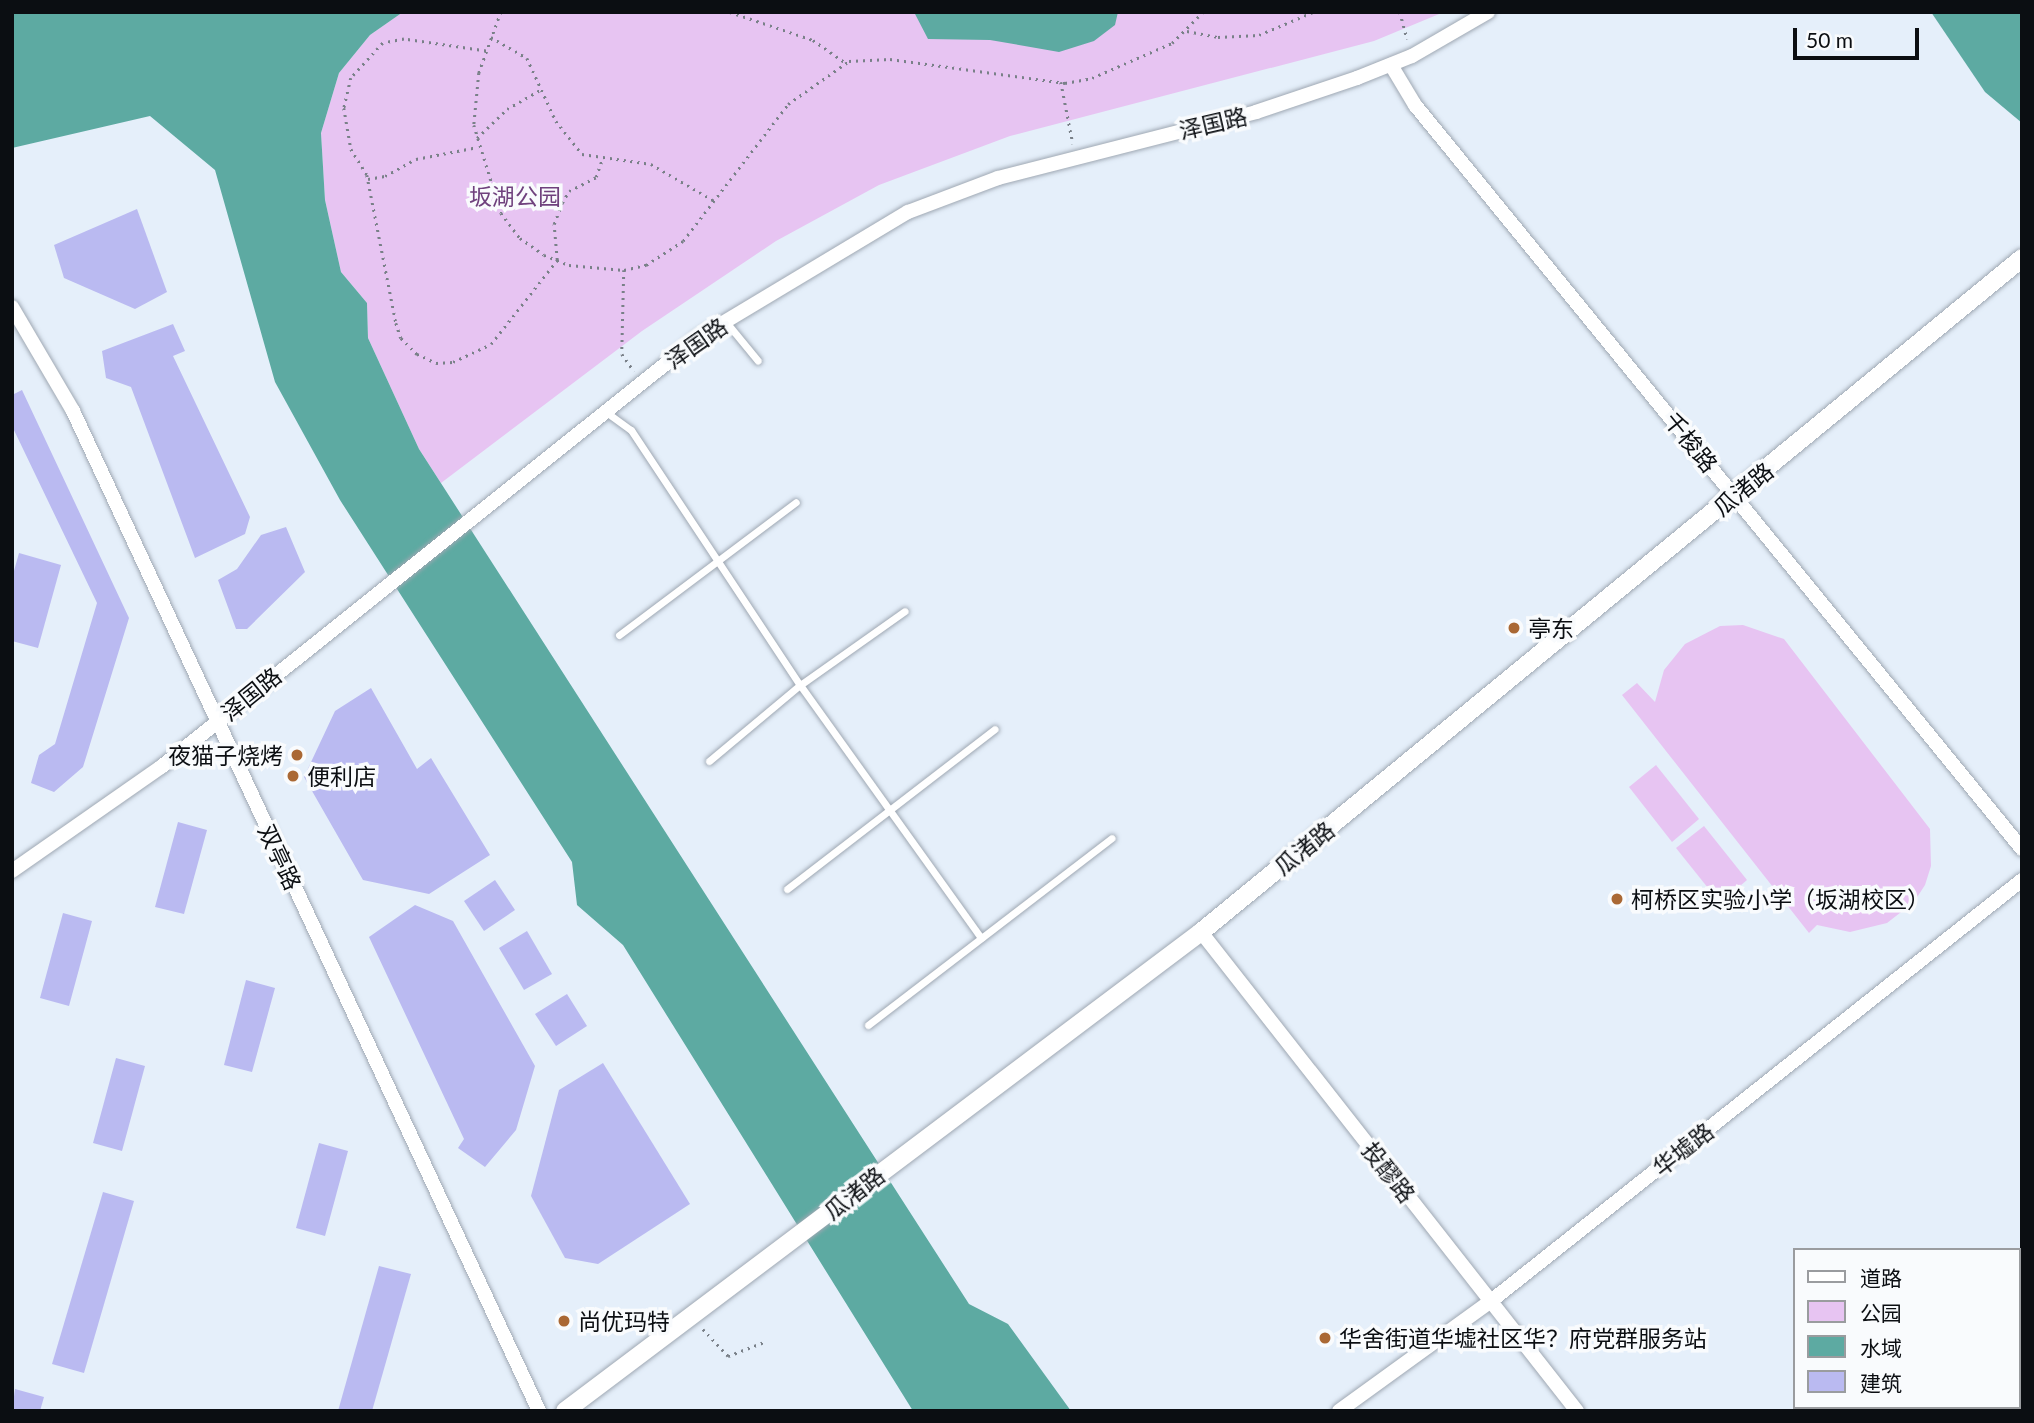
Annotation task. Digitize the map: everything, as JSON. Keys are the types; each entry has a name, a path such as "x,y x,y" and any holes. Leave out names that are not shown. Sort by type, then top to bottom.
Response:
{"street":[{"name":"泽国路","path":"12,871 216,722 642,382 726,321 908,212 998,178 1256,112 1412,56 1488,12"},
{"name":"千梭路","path":"1391,65 1415,105 2022,849"},
{"name":"瓜渚路","path":"565,1411 1200,932 2022,258"},
{"name":"双亭路","path":"12,307 73,411 539,1411"},
{"name":"华墟路","path":"1339,1411 1491,1301 2022,880"},
{"name":"投醪路","path":"1200,932 1577,1411"}],"lane":[{"path":"726,321 758,361"},
{"path":"606,412 631,430 800,685 981,938"},
{"path":"619,635 796,502"},
{"path":"709,761 800,685 905,611"},
{"path":"787,889 995,729"},
{"path":"868,1025 1112,838"}],"path":[{"path":"501,12 479,73 477,138 501,213 520,238 557,260 624,270 646,265 683,241 716,202 788,104 844,63 866,58 890,60 1061,82 1105,74 1172,43 1187,31 1203,12"},
{"path":"730,12 813,40 844,63"},
{"path":"1187,31 1218,37 1259,35 1313,12"},
{"path":"1400,12 1412,56"},
{"path":"491,37 527,58 540,90 575,148 583,154 651,164 716,202"},
{"path":"486,51 404,39 383,43 369,53 351,78 344,108 351,149 368,179 401,338 418,354 436,363 453,362 491,344 557,260 554,224 562,203 569,191 596,177 603,157"},
{"path":"1061,82 1077,157"},
{"path":"477,138 507,108 540,90"},
{"path":"368,179 385,176 416,159 479,147"},
{"path":"624,270 622,354 642,382"},
{"path":"692,1316 728,1356 765,1342"}],"green space":[{"name":"坂湖公园","path":"403,12 1444,12 1374,41 1010,136 879,185 776,241 642,331 441,483 419,449 368,338 367,303 341,272 325,200 321,133 339,73 370,35"},
{"path":"1743,625 1784,639 1930,829 1931,866 1925,885 1914,902 1887,923 1850,932 1817,925 1809,933 1622,695 1637,683 1655,702 1664,670 1685,644 1720,626"},
{"path":"1656,765 1699,819 1672,842 1629,787"},
{"path":"1704,826 1747,880 1720,903 1676,848"}],"water":[{"path":"12,12 403,12 370,35 339,73 321,133 325,200 341,272 367,303 368,338 419,449 969,1304 1008,1324 1071,1411 913,1411 623,945 577,905 572,862 340,500 275,382 215,170 150,116 12,148"},
{"path":"914,12 1118,12 1115,25 1094,41 1059,52 990,40 928,39"},
{"path":"1931,12 2022,12 2022,123 1985,92"}],"building":[{"path":"137,209 167,292 135,309 64,278 54,245"},
{"path":"173,324 185,351 173,356 250,517 245,534 195,558 131,387 106,378 102,351"},
{"path":"22,390 129,618 83,767 54,792 31,783 39,755 55,744 97,603 12,426 12,395"},
{"path":"286,527 305,572 247,629 236,629 218,580 237,569 261,535"},
{"path":"19,553 61,565 38,648 12,641 12,578"},
{"path":"371,688 417,769 431,758 490,855 429,894 363,880 304,777 335,711"},
{"path":"178,822 207,830 184,914 155,907"},
{"path":"495,880 515,910 484,931 464,901"},
{"path":"415,905 453,921 535,1066 516,1130 485,1167 458,1148 464,1139 369,937"},
{"path":"63,913 92,921 69,1006 40,998"},
{"path":"527,931 552,974 524,990 499,948"},
{"path":"246,980 275,988 252,1072 224,1065"},
{"path":"567,994 587,1026 556,1046 535,1014"},
{"path":"116,1058 145,1066 122,1151 93,1143"},
{"path":"603,1063 690,1204 598,1264 565,1258 531,1196 559,1090"},
{"path":"319,1143 348,1151 325,1236 296,1228"},
{"path":"103,1192 134,1201 84,1373 52,1364"},
{"path":"379,1266 411,1274 372,1411 338,1411"},
{"path":"15,1389 44,1397 40,1411 12,1411"}],"place":[{"name":"亭东","path":"1514,628"},
{"name":"夜猫子烧烤","path":"297,755"},
{"name":"便利店","path":"293,776"},
{"name":"柯桥区实验小学（坂湖校区）","path":"1617,899"},
{"name":"尚优玛特","path":"564,1321"},
{"name":"华舍街道华墟社区华？府党群服务站","path":"1325,1338"}]}
